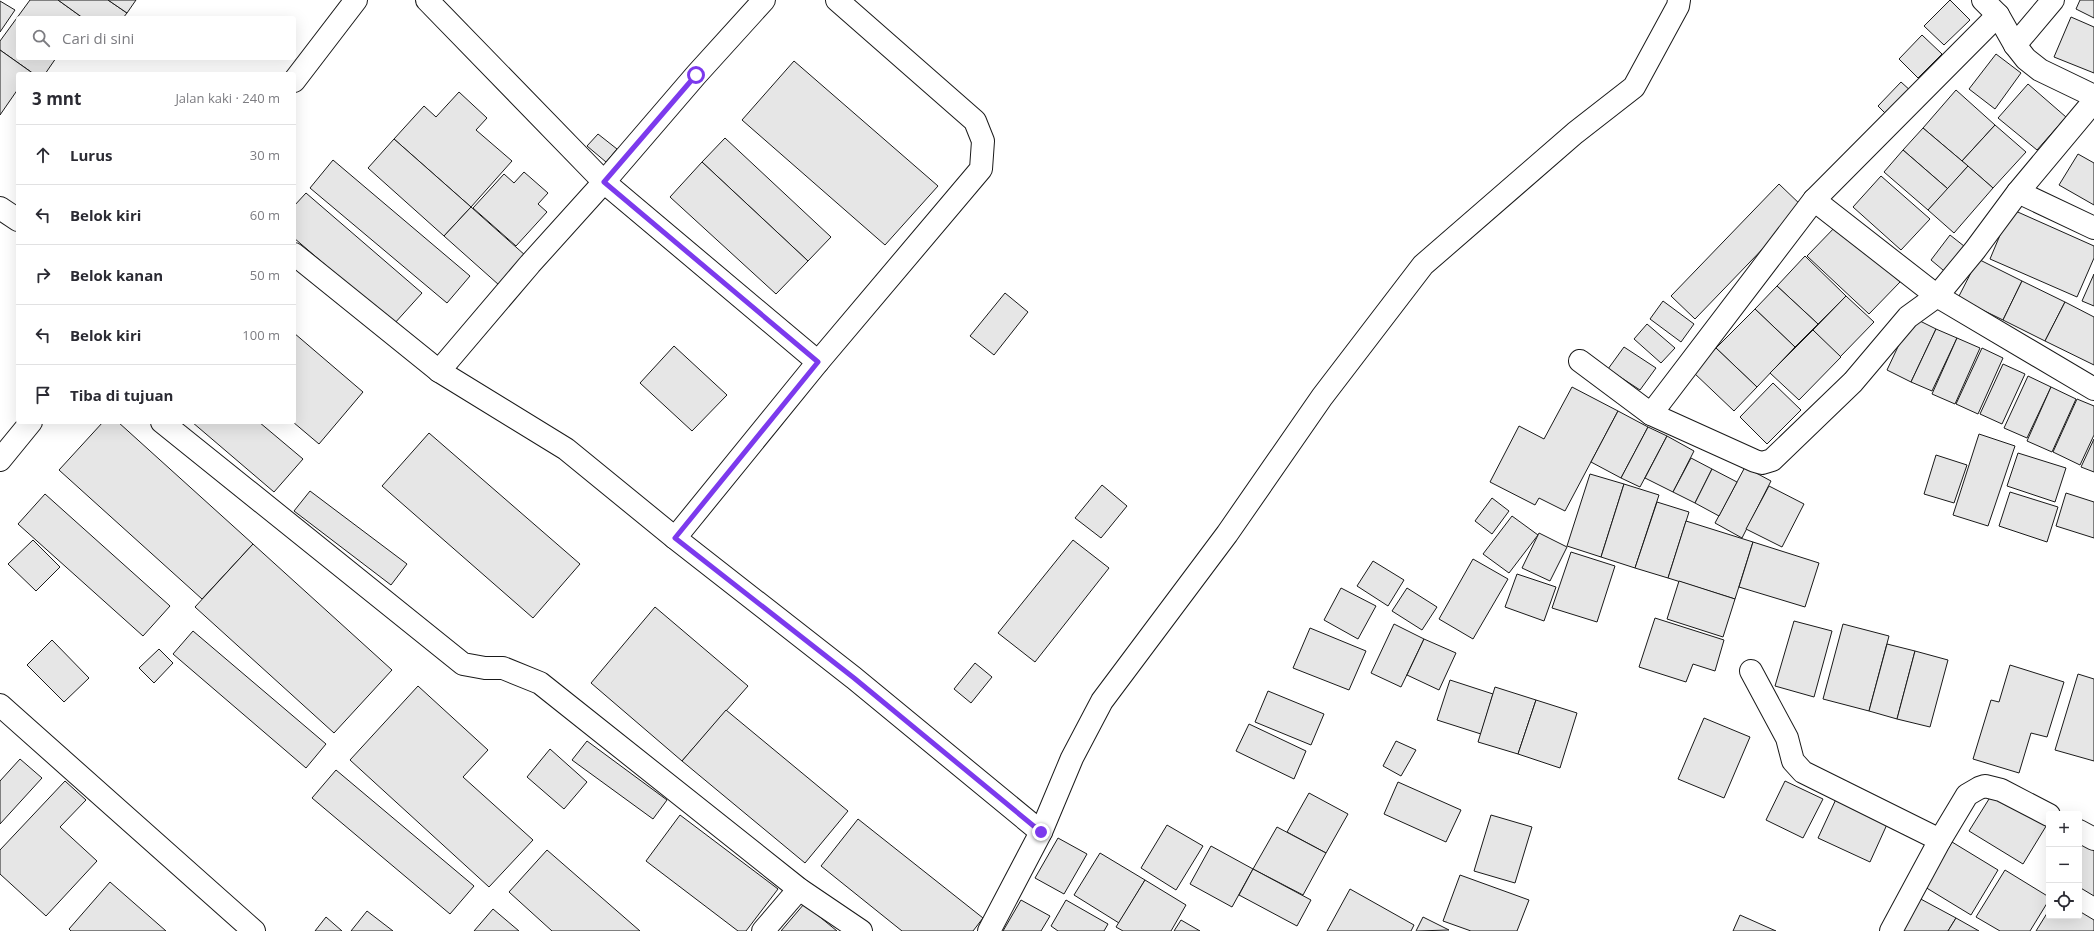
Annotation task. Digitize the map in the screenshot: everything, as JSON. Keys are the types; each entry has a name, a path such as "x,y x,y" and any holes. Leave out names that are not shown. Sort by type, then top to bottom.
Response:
{"street":[{"path":"296,78 356,0"},
{"path":"427,0 604,182 818,362"},
{"path":"439,371 530,264 764,0"},
{"path":"675,538 818,362 981,169 983,141 975,121 837,0"},
{"path":"989,931 1041,832 1072,758 1102,701 1227,534 1322,397 1423,265 1575,133 1634,87 1678,6 1679,0"},
{"path":"1983,0 1998,15 2015,45 2026,59 2040,70 2094,96"},
{"path":"2015,45 2053,0"},
{"path":"1651,414 1814,200 1998,15"},
{"path":"1580,361 1651,414 1755,461 1762,463 1772,460 1853,382 1908,317 1937,296 1975,250 2018,192 2094,101"},
{"path":"2018,192 2094,228"},
{"path":"1814,200 1937,296 2094,390"},
{"path":"0,208 16,219"},
{"path":"296,256 439,371 566,449 675,538 854,678 1041,832"},
{"path":"0,460 29,424"},
{"path":"164,424 463,664 485,668 503,668 540,683 799,889 861,931"},
{"path":"1750,671 1786,738 1793,761 1803,772 1940,840"},
{"path":"0,704 254,931"},
{"path":"1891,931 1940,840 1967,795 1985,786 2001,790 2046,813"},
{"path":"2082,833 2094,839"},
{"path":"763,931 799,889"}],"building":[{"path":"30,0 58,0 80,16 18,16"},
{"path":"58,0 108,0 127,13 125,16 80,16"},
{"path":"108,0 136,0 127,13"},
{"path":"1950,0 1970,20 1944,45 1924,26"},
{"path":"2080,0 2094,0 2094,18 2076,9"},
{"path":"0,1 15,10 0,32"},
{"path":"2071,17 2094,27 2094,73 2054,57"},
{"path":"16,19 16,60 55,60 46,72 31,72 0,50 0,41"},
{"path":"1922,35 1942,54 1918,78 1899,59"},
{"path":"0,50 31,72 16,72 16,92 0,115"},
{"path":"1996,54 2021,73 1995,109 1969,89"},
{"path":"794,61 938,186 885,245 742,120"},
{"path":"1901,82 1912,92 1888,116 1878,106"},
{"path":"2028,84 2066,117 2037,150 1998,118"},
{"path":"1956,90 1995,125 1962,161 1923,128"},
{"path":"459,92 487,118 476,130 512,161 471,207 394,139 424,106 436,117"},
{"path":"1995,125 2026,152 1993,188 1962,161"},
{"path":"1923,128 1968,166 1948,189 1903,150"},
{"path":"598,134 617,149 606,162 587,146"},
{"path":"725,138 831,237 808,261 702,162"},
{"path":"394,139 471,207 444,236 368,168"},
{"path":"1903,150 1948,189 1928,210 1884,172"},
{"path":"2078,154 2094,163 2094,205 2059,185"},
{"path":"333,160 470,276 447,303 310,188"},
{"path":"702,162 808,261 776,294 670,197"},
{"path":"1968,166 1993,188 1954,233 1928,210"},
{"path":"524,172 548,193 538,204 547,212 516,246 473,208 504,174 514,183"},
{"path":"1881,176 1930,219 1901,250 1853,207"},
{"path":"1779,184 1803,207 1695,319 1671,296"},
{"path":"306,193 422,293 394,324 296,240 296,204"},
{"path":"471,207 526,256 499,285 444,236"},
{"path":"2011,209 2094,246 2094,258 2077,297 1990,259"},
{"path":"1838,224 1900,282 1869,314 1807,256"},
{"path":"1950,235 1969,250 1949,275 1931,260"},
{"path":"1805,256 1846,296 1818,324 1777,286"},
{"path":"1978,259 2022,281 2003,320 1958,298"},
{"path":"2094,274 2094,306 2082,301"},
{"path":"2022,281 2065,302 2045,341 2003,320"},
{"path":"1777,286 1818,324 1795,347 1755,309"},
{"path":"1005,293 1028,312 994,355 970,336"},
{"path":"1846,296 1874,322 1840,357 1813,330"},
{"path":"1663,301 1694,324 1681,342 1650,319"},
{"path":"2065,302 2094,317 2094,365 2045,341"},
{"path":"1755,309 1795,347 1757,387 1716,348"},
{"path":"1912,317 1936,329 1911,382 1887,370"},
{"path":"1647,324 1675,348 1661,363 1634,339"},
{"path":"1936,329 1957,338 1932,391 1911,382"},
{"path":"1813,330 1841,357 1799,400 1770,373"},
{"path":"296,335 363,392 319,444 295,424"},
{"path":"1957,338 1980,348 1955,404 1932,394"},
{"path":"674,346 727,395 692,431 640,383"},
{"path":"1624,347 1656,368 1640,390 1608,369"},
{"path":"1716,348 1757,387 1734,411 1693,372"},
{"path":"1982,348 2003,358 1978,414 1956,404"},
{"path":"2003,364 2025,374 2002,424 1980,414"},
{"path":"2028,376 2051,387 2027,438 2004,428"},
{"path":"1773,383 1801,410 1767,444 1740,417"},
{"path":"1572,387 1618,411 1565,511 1539,498 1535,505 1490,482 1519,426 1544,439"},
{"path":"2051,387 2076,399 2052,452 2027,441"},
{"path":"2077,399 2094,406 2094,435 2080,465 2053,452"},
{"path":"1618,411 1648,427 1621,478 1591,462"},
{"path":"101,424 120,424 253,544 202,599 59,470"},
{"path":"194,424 261,424 303,459 274,492"},
{"path":"1648,427 1667,436 1640,487 1621,478"},
{"path":"429,433 580,564 533,618 382,486"},
{"path":"1979,434 2015,446 1988,526 1953,515"},
{"path":"1667,436 1694,451 1673,492 1645,478"},
{"path":"2094,439 2094,472 2081,467"},
{"path":"2018,453 2066,468 2055,502 2007,486"},
{"path":"1936,455 1967,465 1954,503 1924,494"},
{"path":"1691,458 1712,469 1695,503 1673,492"},
{"path":"1745,467 1771,481 1742,538 1715,523"},
{"path":"1712,469 1737,482 1719,516 1695,503"},
{"path":"1590,474 1624,484 1601,557 1567,546"},
{"path":"1624,484 1659,495 1635,568 1601,557"},
{"path":"1102,485 1127,506 1101,538 1075,518"},
{"path":"1769,486 1804,504 1782,547 1746,529"},
{"path":"310,491 407,564 391,585 294,511"},
{"path":"2010,492 2058,507 2047,542 1999,526"},
{"path":"2066,493 2094,502 2094,538 2056,526"},
{"path":"45,494 170,606 143,636 18,524"},
{"path":"1492,498 1509,511 1492,534 1475,521"},
{"path":"1657,502 1689,512 1668,578 1635,568"},
{"path":"1512,516 1538,535 1509,573 1483,554"},
{"path":"1686,521 1753,542 1735,599 1668,578"},
{"path":"1539,533 1567,547 1550,581 1522,568"},
{"path":"33,540 60,567 36,591 8,564"},
{"path":"1073,540 1109,568 1035,662 998,633"},
{"path":"1753,542 1819,563 1805,607 1739,587"},
{"path":"253,544 392,670 334,733 195,607"},
{"path":"1571,552 1615,566 1597,622 1552,608"},
{"path":"1473,559 1508,579 1473,639 1439,619"},
{"path":"1373,561 1404,580 1388,606 1357,586"},
{"path":"1517,574 1556,587 1544,621 1505,607"},
{"path":"1679,581 1735,599 1723,637 1667,619"},
{"path":"1341,588 1376,606 1358,639 1324,620"},
{"path":"1407,588 1437,607 1422,630 1392,611"},
{"path":"655,607 748,686 682,761 591,683"},
{"path":"1655,618 1724,640 1715,671 1693,664 1686,682 1639,667"},
{"path":"1794,621 1832,631 1814,697 1775,686"},
{"path":"1394,624 1424,639 1401,687 1371,673"},
{"path":"1843,624 1889,636 1869,711 1823,699"},
{"path":"1310,628 1366,651 1349,690 1293,668"},
{"path":"193,631 326,744 306,768 173,654"},
{"path":"1424,639 1456,653 1439,690 1407,675"},
{"path":"52,640 89,678 64,702 27,665"},
{"path":"1887,644 1915,651 1897,719 1869,711"},
{"path":"159,649 173,663 154,683 139,668"},
{"path":"1915,651 1948,660 1930,727 1897,719"},
{"path":"975,663 992,677 971,703 954,689"},
{"path":"2010,665 2064,682 2047,737 2031,733 2019,773 1973,759 1991,700 1999,702"},
{"path":"2078,674 2094,679 2094,761 2055,750"},
{"path":"1450,680 1493,694 1481,734 1437,720"},
{"path":"418,686 488,750 463,777 533,840 489,887 350,760"},
{"path":"1495,687 1536,700 1518,754 1478,742"},
{"path":"1268,691 1324,714 1311,745 1255,722"},
{"path":"1536,700 1577,713 1560,768 1518,754"},
{"path":"726,710 848,811 805,863 682,761"},
{"path":"1704,718 1750,737 1724,798 1678,779"},
{"path":"1249,724 1306,751 1294,779 1236,751"},
{"path":"587,741 667,800 653,819 572,760"},
{"path":"1396,741 1416,750 1401,776 1383,766"},
{"path":"550,749 587,782 564,809 527,777"},
{"path":"20,759 42,778 0,824 0,781"},
{"path":"336,770 474,886 450,914 312,798"},
{"path":"65,781 86,800 60,827 97,861 46,916 0,874 0,850"},
{"path":"1785,781 1823,799 1803,838 1766,820"},
{"path":"1398,782 1461,810 1446,842 1384,814"},
{"path":"1994,791 2046,822 2046,826 2023,864 1969,831"},
{"path":"1309,793 1348,814 1326,853 1287,832"},
{"path":"1837,797 1889,820 1870,862 1818,838"},
{"path":"680,815 778,889 746,931 738,931 646,861"},
{"path":"1491,815 1532,827 1515,883 1474,871"},
{"path":"858,819 983,918 973,931 902,931 821,866"},
{"path":"1167,825 1203,846 1176,890 1141,868"},
{"path":"1277,827 1326,853 1303,895 1253,869"},
{"path":"2082,835 2094,842 2094,896 2082,889"},
{"path":"1058,838 1087,854 1064,894 1035,878"},
{"path":"1952,842 1998,870 1971,915 1925,887"},
{"path":"1211,846 1253,869 1232,907 1190,884"},
{"path":"547,850 640,931 552,931 509,892"},
{"path":"1100,853 1145,880 1119,923 1074,895"},
{"path":"1253,869 1311,900 1297,926 1239,895"},
{"path":"2005,870 2046,895 2046,905 2030,931 2000,931 1976,917"},
{"path":"1460,875 1529,900 1517,931 1471,931 1443,921"},
{"path":"1145,880 1186,905 1171,931 1123,931 1116,927"},
{"path":"110,882 166,931 71,931 69,929"},
{"path":"1350,889 1414,925 1411,931 1327,931"},
{"path":"1917,897 1956,918 1948,931 1897,931"},
{"path":"1021,900 1050,916 1041,931 1003,931"},
{"path":"1066,900 1108,924 1104,931 1058,931 1051,926"},
{"path":"804,904 837,931 781,931"},
{"path":"493,909 519,931 474,931"},
{"path":"367,911 393,931 351,931"},
{"path":"2082,913 2094,920 2094,931 2036,931 2046,915 2046,919 2082,919"},
{"path":"1740,915 1776,931 1733,931"},
{"path":"326,917 342,931 315,931"},
{"path":"1423,917 1449,930 1416,931"},
{"path":"1956,918 1979,931 1948,931"},
{"path":"1181,920 1200,931 1174,931"}],"route":[{"path":"696,75 604,182 818,362 675,538 854,678 1041,832"}]}
